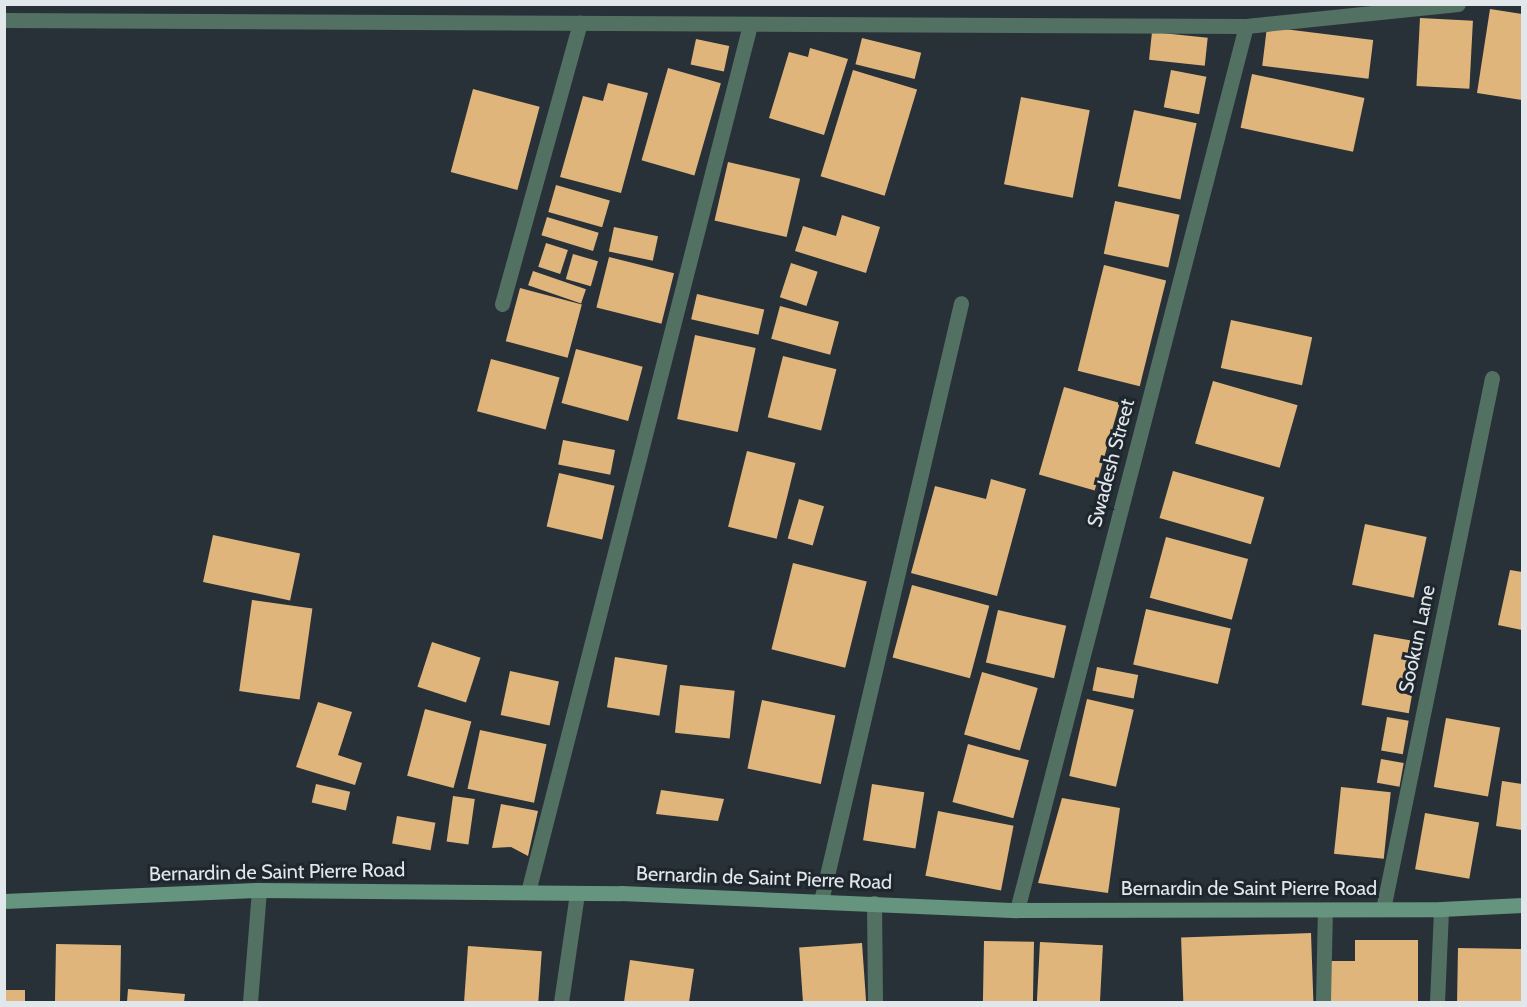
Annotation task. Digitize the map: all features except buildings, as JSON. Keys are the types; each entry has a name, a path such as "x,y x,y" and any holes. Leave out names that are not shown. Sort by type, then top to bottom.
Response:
{"main road":[{"name":"Bernardin de Saint Pierre Road","path":"4,901 259,890 577,893 1017,910 1441,909 1522,905"}],"street":[{"path":"4,20 1246,26 1458,4"},
{"path":"501,304 580,23"},
{"path":"528,892 750,25"},
{"name":"Swadesh Street","path":"1017,910 1246,26"},
{"path":"821,901 961,303"},
{"name":"Sookun Lane","path":"1383,909 1492,378"},
{"path":"250,1002 259,890"},
{"path":"561,1002 577,893"},
{"path":"874,903 875,1002"},
{"path":"1437,1002 1441,909"},
{"path":"1323,1002 1326,910"}]}
